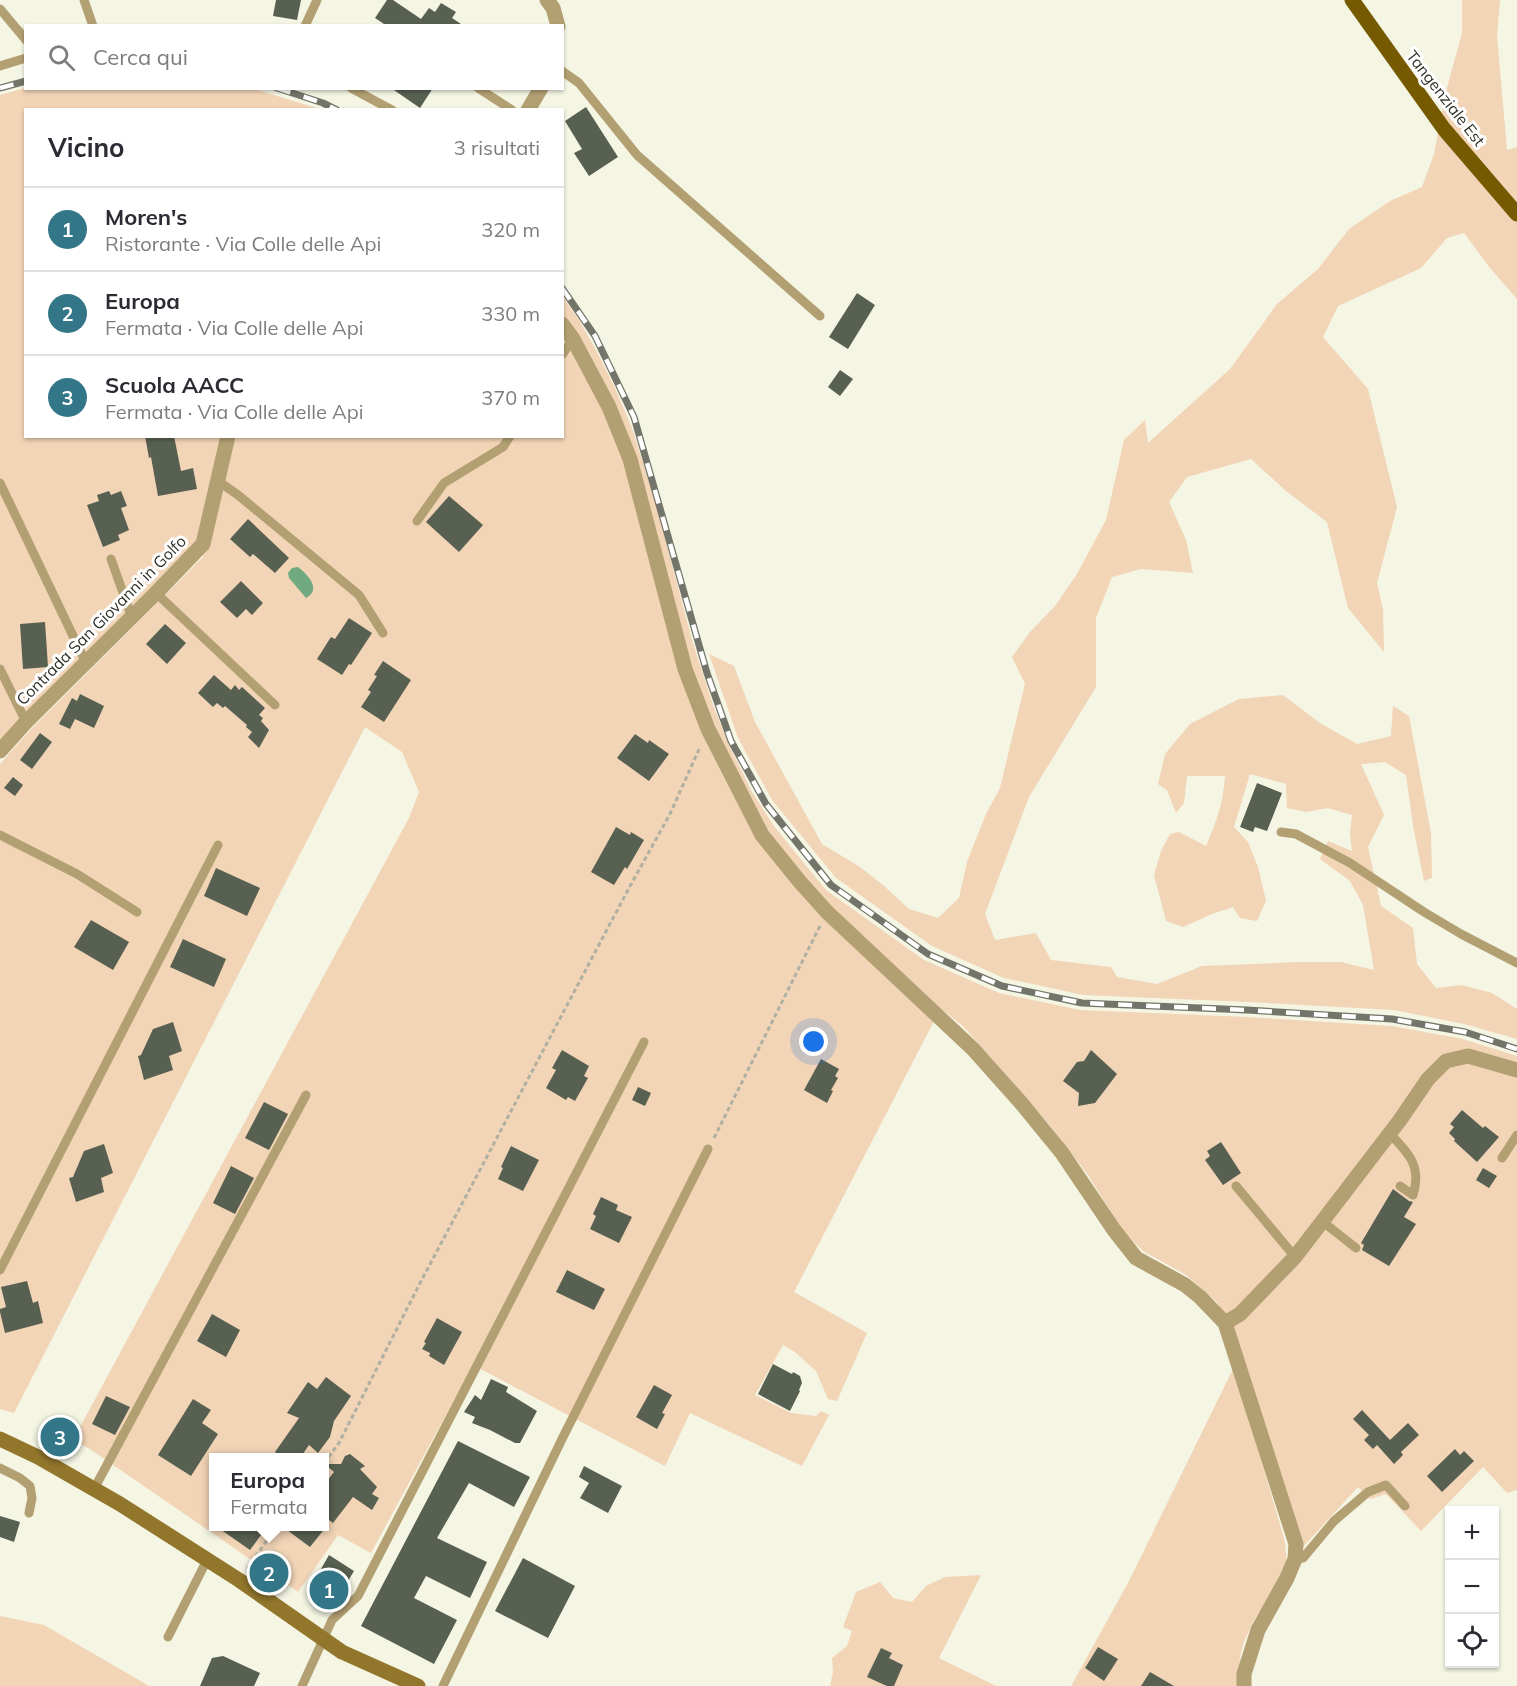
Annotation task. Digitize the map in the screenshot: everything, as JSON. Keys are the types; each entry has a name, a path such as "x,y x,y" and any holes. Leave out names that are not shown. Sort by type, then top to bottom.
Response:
{"main road":[{"name":"Tangenziale Est","path":"1352,0 1444,129 1517,214"},
{"path":"0,1440 38,1457 94,1489 239,1580 342,1652 418,1686"}],"street":[{"path":"552,3 557,24"},
{"path":"529,108 540,90"},
{"path":"564,327 573,339 609,407 630,459 685,669 708,729 762,835 827,912 973,1049 1022,1104 1062,1153 1114,1230 1136,1258 1185,1285 1225,1323 1296,1544 1295,1559 1287,1578 1258,1630 1244,1674 1244,1686"},
{"name":"Contrada San Giovanni in Golfo","path":"0,751 203,544 228,438"},
{"path":"1225,1323 1240,1314 1295,1257 1390,1134 1428,1079 1446,1061 1467,1056 1517,1070"}],"lane":[{"path":"84,0 92,24"},
{"path":"306,24 317,0"},
{"path":"0,9 24,38"},
{"path":"0,66 24,59"},
{"path":"564,72 579,83 637,155 820,316"},
{"path":"355,90 388,108"},
{"path":"481,90 509,108"},
{"path":"564,353 573,339"},
{"path":"417,521 444,483 503,447 509,438"},
{"path":"218,481 360,595 383,633"},
{"path":"0,483 86,663"},
{"path":"111,560 132,618"},
{"path":"156,594 275,705"},
{"path":"0,669 26,722"},
{"path":"1281,832 1296,834 1350,863 1424,912 1517,963"},
{"path":"0,836 77,874 137,912"},
{"path":"0,1270 218,845"},
{"path":"302,1686 332,1620 358,1596 644,1042"},
{"path":"94,1489 306,1095"},
{"path":"1390,1134 1405,1150 1415,1166 1417,1182 1413,1195 1400,1186"},
{"path":"1502,1158 1517,1135"},
{"path":"443,1686 562,1439 708,1149"},
{"path":"1236,1186 1295,1257"},
{"path":"1323,1222 1356,1248"},
{"path":"0,1468 30,1486 32,1498 29,1513"},
{"path":"1295,1559 1303,1558 1334,1521 1368,1492 1386,1485 1405,1506"},
{"path":"168,1637 207,1560"}],"path":[{"path":"329,1456 339,1443 418,1287 670,814 708,729"},
{"path":"708,1149 827,912"},
{"path":"239,1580 274,1531"}],"shaded area":[{"path":"1462,0 1500,0 1497,36 1507,150 1517,147 1517,299 1464,233 1447,238 1421,268 1338,306 1323,337 1368,389 1397,507 1377,583 1383,610 1384,652 1348,608 1327,522 1286,491 1251,459 1187,477 1169,502 1186,540 1193,573 1141,569 1112,577 1096,618 1096,687 1029,797 985,914 995,940 1036,933 1051,960 1111,967 1117,977 1157,984 1202,966 1341,962 1374,970 1363,905 1350,881 1320,859 1328,841 1352,851 1350,834 1352,815 1328,808 1306,812 1287,808 1286,784 1250,774 1234,827 1248,842 1258,867 1266,901 1257,921 1240,918 1233,907 1183,927 1166,921 1154,875 1161,851 1170,834 1179,832 1206,846 1219,812 1225,776 1187,776 1184,803 1176,813 1167,790 1158,784 1165,754 1190,724 1239,699 1283,695 1320,723 1357,744 1391,736 1393,706 1409,716 1431,833 1432,878 1424,881 1406,775 1385,762 1361,764 1384,815 1368,847 1381,906 1413,928 1417,964 1436,988 1462,985 1492,993 1517,1009 1517,1039 1464,1024 1394,1010 1083,995 1004,978 932,946 836,878 772,800 738,738 709,654 734,666 755,722 822,844 860,867 909,909 938,918 959,898 967,862 986,814 1000,788 1025,684 1012,657 1030,632 1055,606 1077,574 1106,520 1124,440 1145,420 1148,443 1230,369 1277,304 1318,269 1349,229 1390,201 1422,187 1434,154 1445,95 1462,33"},
{"path":"24,88 258,90 317,108 24,108 24,438 224,438 200,543 0,748 0,95"},
{"path":"564,298 596,350 633,431 654,497 692,640 713,705 730,747 752,792 774,826 826,890 924,960 999,993 1080,1010 1392,1026 1463,1039 1517,1056 1517,1490 1507,1493 1483,1467 1421,1531 1386,1494 1370,1499 1358,1487 1303,1547 1235,1334 1217,1302 1186,1275 1143,1251 1122,1230 1088,1175 1047,1122 964,1027 939,1007 933,1023 794,1292 867,1333 837,1401 828,1399 816,1371 795,1352 783,1345 755,1395 791,1413 816,1416 821,1411 829,1415 802,1466 690,1413 665,1466 473,1365 371,1553 338,1535 298,1592 209,1531 329,1531 329,1453 209,1453 209,1531 90,1449 73,1440 409,818 419,792 402,752 365,727 14,1413 0,1409 0,764 31,729 203,557 233,438 564,438"},
{"path":"298,567 312,582 313,590 306,598 289,578 288,573 292,568"},
{"path":"1234,1367 1285,1542 1287,1565 1254,1620 1243,1644 1238,1686 1071,1686 1128,1583"},
{"path":"981,1575 939,1658 996,1686 830,1686 833,1672 832,1658 847,1646 852,1631 843,1627 856,1592 880,1582 893,1598 912,1602 926,1586 945,1577"},
{"path":"0,1616 44,1625 149,1686 0,1686"}],"building":[{"path":"276,0 301,0 297,20 273,16"},
{"path":"387,0 393,0 421,19 429,8 435,12 441,3 456,12 452,18 461,24 384,24 375,18"},
{"path":"394,90 432,90 420,108"},
{"path":"586,107 618,157 589,176 574,153 582,149 565,121"},
{"path":"857,293 875,305 848,349 829,337"},
{"path":"840,370 853,379 840,396 828,387"},
{"path":"145,438 174,438 181,471 193,468 197,489 158,496 151,457 149,458"},
{"path":"109,491 111,495 121,491 127,506 121,508 129,530 118,535 120,540 103,547 87,505 99,501 97,495"},
{"path":"449,496 483,525 459,552 426,522"},
{"path":"248,519 289,558 275,573 253,554 250,557 230,539"},
{"path":"241,581 263,603 252,615 246,609 237,618 220,602"},
{"path":"349,618 372,633 342,675 317,659 331,637 335,639"},
{"path":"45,622 48,667 23,669 20,624"},
{"path":"165,624 186,643 167,664 146,644"},
{"path":"383,661 411,680 384,722 361,707 371,692 368,690"},
{"path":"214,675 231,690 235,685 239,690 242,687 265,708 259,715 269,730 259,748 248,737 252,732 246,727 247,725 225,706 223,708 217,703 213,707 198,693"},
{"path":"80,694 104,706 94,728 75,719 70,729 59,724 72,698 77,701"},
{"path":"40,733 52,742 32,769 20,760"},
{"path":"635,734 648,743 649,740 669,754 649,781 617,758"},
{"path":"13,777 23,785 15,796 4,788"},
{"path":"1257,783 1282,793 1267,831 1255,827 1253,832 1240,827"},
{"path":"616,827 644,840 627,869 625,867 614,885 591,872"},
{"path":"216,868 260,888 247,916 204,896"},
{"path":"91,920 129,942 113,970 74,947"},
{"path":"183,939 226,959 214,987 170,967"},
{"path":"173,1022 182,1051 169,1056 173,1070 144,1080 138,1056 141,1055 153,1029"},
{"path":"562,1050 589,1066 584,1076 588,1078 575,1101 568,1097 566,1100 546,1088 556,1070 552,1068"},
{"path":"1091,1050 1117,1074 1095,1103 1078,1106 1079,1093 1063,1081 1077,1062 1084,1061"},
{"path":"821,1059 839,1069 835,1076 838,1078 827,1103 804,1090"},
{"path":"638,1087 651,1093 645,1106 632,1100"},
{"path":"264,1102 288,1114 269,1150 245,1138"},
{"path":"1462,1110 1483,1128 1485,1126 1499,1137 1477,1162 1454,1141 1455,1139 1449,1133 1454,1127 1450,1124"},
{"path":"1221,1142 1241,1173 1223,1185 1205,1160 1210,1156 1207,1151"},
{"path":"104,1144 113,1173 101,1178 104,1192 76,1202 69,1178 73,1177 84,1151"},
{"path":"511,1146 539,1160 523,1191 498,1179"},
{"path":"231,1166 254,1178 235,1214 213,1203"},
{"path":"1483,1168 1497,1176 1489,1188 1476,1180"},
{"path":"1393,1189 1413,1202 1404,1217 1416,1224 1389,1266 1362,1250 1364,1245 1361,1243"},
{"path":"601,1197 618,1205 616,1210 632,1217 619,1243 590,1229 596,1216 593,1214"},
{"path":"567,1270 605,1289 594,1310 556,1292"},
{"path":"27,1281 33,1303 38,1301 43,1323 5,1333 0,1309 6,1307 1,1287"},
{"path":"212,1314 240,1330 226,1357 197,1341"},
{"path":"437,1318 462,1332 444,1365 422,1349"},
{"path":"773,1364 800,1376 802,1383 800,1391 790,1411 758,1394"},
{"path":"326,1377 351,1396 334,1421 330,1437 318,1453 309,1445 303,1453 276,1453 299,1418 287,1413 308,1382 317,1389"},
{"path":"491,1379 508,1387 506,1392 537,1411 520,1443 515,1443 472,1423 475,1417 464,1412 475,1395 481,1400"},
{"path":"654,1385 672,1395 662,1413 665,1414 657,1429 636,1417"},
{"path":"106,1396 130,1407 115,1435 92,1424"},
{"path":"193,1399 211,1410 202,1423 218,1434 191,1476 158,1455"},
{"path":"1362,1410 1390,1440 1408,1423 1419,1435 1401,1452 1403,1455 1394,1464 1377,1445 1373,1449 1364,1440 1369,1435 1353,1419"},
{"path":"458,1441 530,1477 514,1507 469,1483 437,1538 487,1562 470,1598 426,1576 414,1598 457,1620 434,1664 361,1626"},
{"path":"1455,1449 1460,1455 1464,1451 1474,1461 1442,1492 1427,1476"},
{"path":"350,1454 365,1466 360,1469 377,1487 372,1494 379,1498 372,1510 353,1497 333,1523 329,1520 329,1478 334,1472 329,1468 329,1464 341,1464 345,1456"},
{"path":"584,1466 622,1486 608,1513 580,1498 589,1483 579,1477"},
{"path":"0,1516 20,1522 14,1542 0,1537"},
{"path":"223,1531 264,1531 250,1550"},
{"path":"288,1531 323,1531 310,1547"},
{"path":"329,1555 354,1571 339,1596 314,1581"},
{"path":"523,1558 575,1586 548,1638 495,1611"},
{"path":"1098,1647 1118,1659 1104,1681 1085,1668"},
{"path":"881,1648 892,1653 889,1658 903,1665 894,1686 887,1686 867,1677"},
{"path":"223,1656 260,1673 254,1686 200,1686 212,1658"},
{"path":"1150,1672 1174,1686 1141,1686"}],"railway":[{"path":"0,88 24,82"},
{"path":"283,90 333,108"},
{"path":"564,291 595,336 634,417 707,673 731,741 766,804 831,885 928,954 1002,986 1082,1003 1392,1019 1465,1032 1517,1049"}],"place":[{"name":"Scuola AACC","path":"60,1437"},
{"name":"Europa","path":"269,1573"},
{"name":"Moren's","path":"329,1590"}]}
